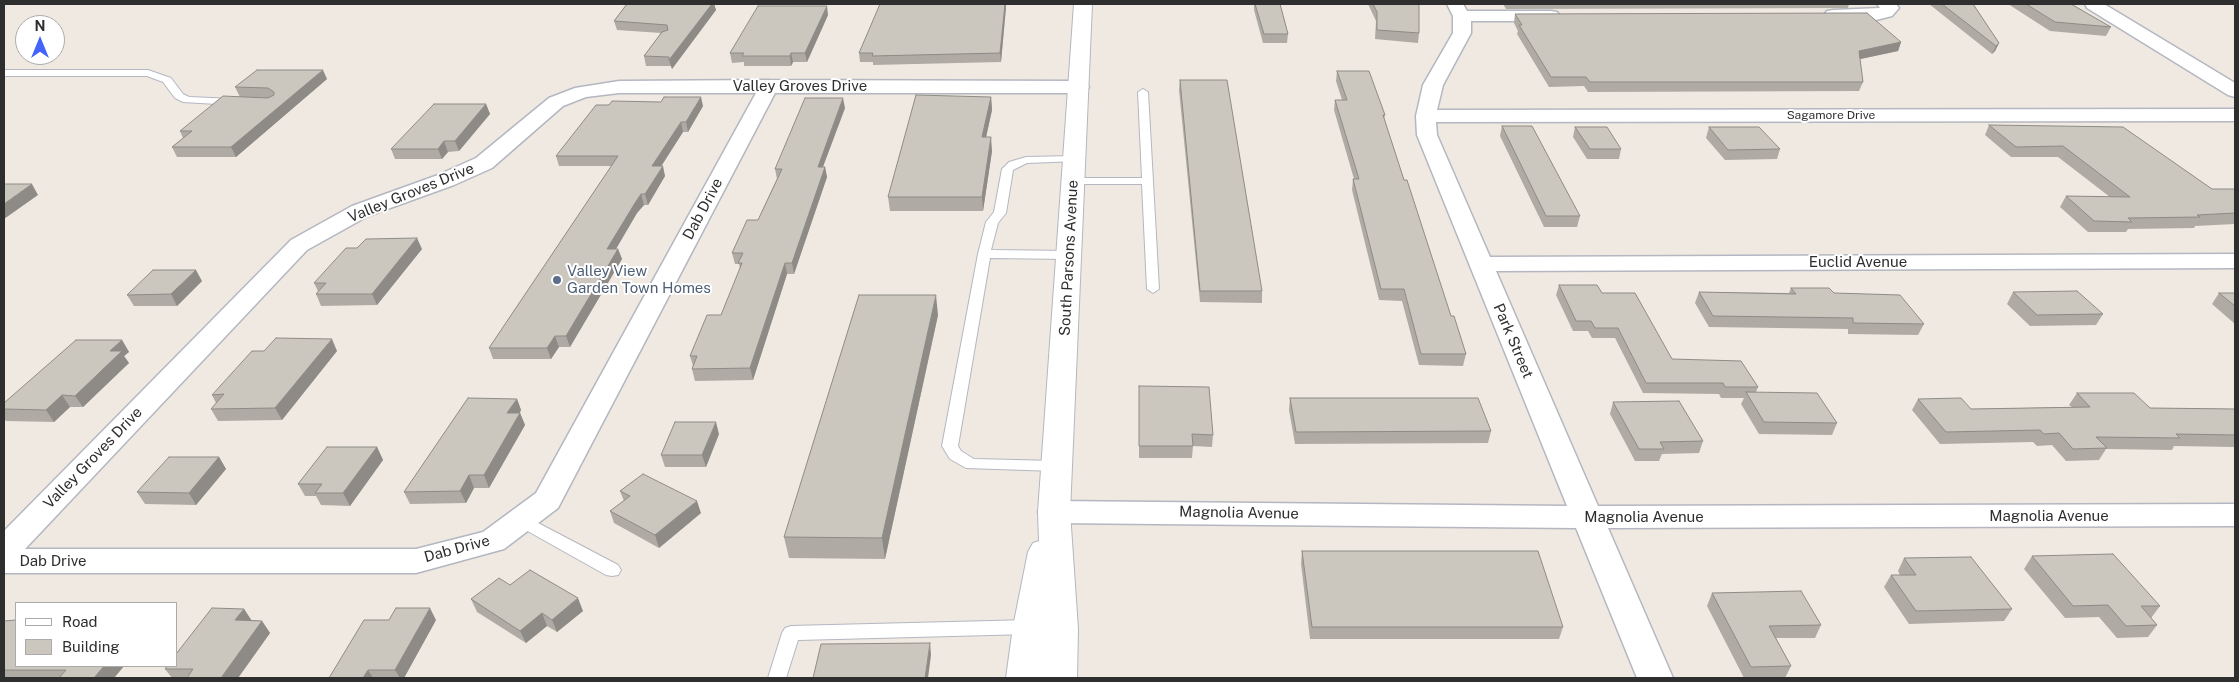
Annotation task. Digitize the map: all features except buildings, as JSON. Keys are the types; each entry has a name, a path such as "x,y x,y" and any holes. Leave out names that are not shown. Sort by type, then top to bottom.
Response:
{"street":[{"name":"South Parsons Avenue","path":"1058,678 1060,629 1054,512 1083,4"},
{"path":"1817,15 1876,15 1886,12 1891,8 1885,4"},
{"path":"2093,4 2235,91"},
{"path":"1459,10 1571,16"},
{"name":"Park Street","path":"1459,10 1462,33 1433,85 1426,116 1427,135 1655,678"},
{"name":"Dab Drive","path":"4,561 416,561 494,541 547,500 769,86"},
{"name":"Valley Groves Drive","path":"4,550 299,245 360,210 446,180 484,163 556,102 582,92 619,87 1079,87"},
{"name":"Sagamore Drive","path":"1426,116 2235,114"},
{"name":"Euclid Avenue","path":"1480,264 2235,261"},
{"name":"South Parsons Avenue","path":"1025,678 1031,627 1054,512"},
{"name":"Magnolia Avenue","path":"1054,512 1588,517 2235,515"}],"lane":[{"path":"4,73 148,73 167,80 179,96 187,100 245,102"},
{"path":"1143,92 1153,289"},
{"path":"1056,466 971,464 955,455 950,446 984,254 992,222 1000,214 1008,169 1013,164 1026,160 1074,170 1148,181"},
{"path":"984,254 1069,255"},
{"path":"521,520 612,570"},
{"path":"777,678 791,633 1031,627"}],"place":[{"name":"Valley View Garden Town Homes","path":"557,280"}]}
